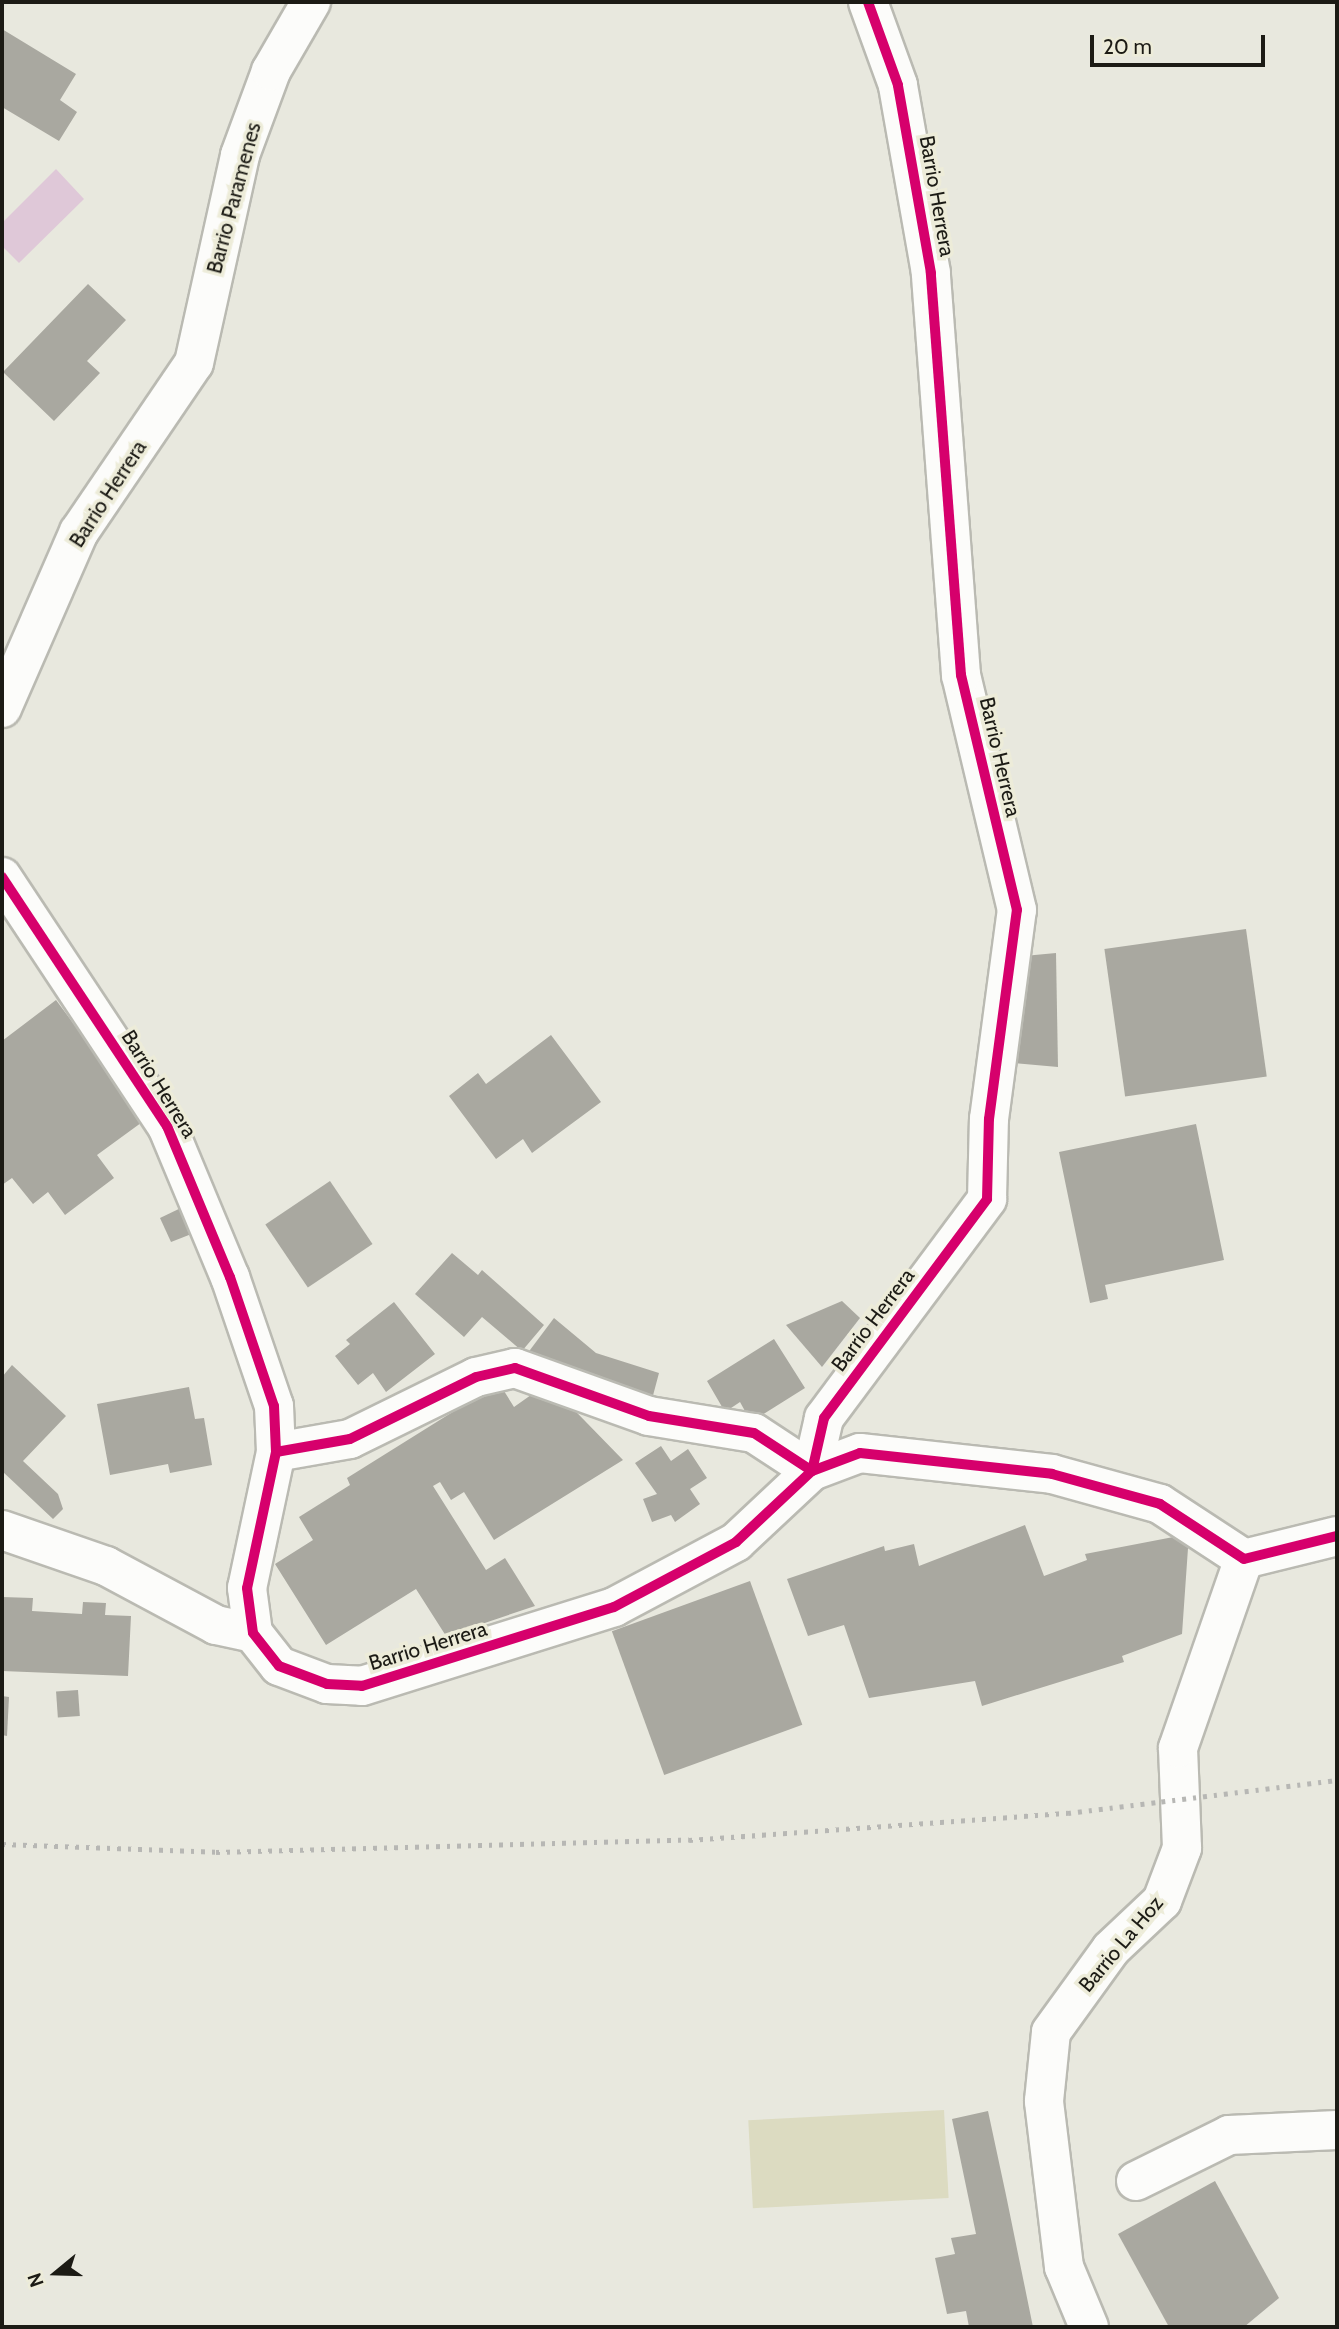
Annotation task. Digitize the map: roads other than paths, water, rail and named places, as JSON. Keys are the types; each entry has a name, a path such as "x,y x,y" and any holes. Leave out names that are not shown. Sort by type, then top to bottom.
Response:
{"street":[{"name":"Barrio Paramenes","path":"194,363 240,155 271,71 311,2"},
{"name":"Barrio Herrera","path":"812,1471 824,1418 987,1199 989,1119 1017,910 961,675 930,273 898,85 868,2"},
{"name":"Barrio Herrera","path":"2,708 79,532 194,363"},
{"name":"Barrio Herrera","path":"2,877 173,1138 202,1199 274,1406 276,1451 247,1588 253,1633 279,1666 327,1684 362,1686 614,1607 736,1542 812,1471 860,1453 1052,1474 1160,1504 1244,1559"},
{"path":"276,1451 350,1439 476,1377 515,1368 649,1416 754,1433 812,1471"},
{"path":"2,1530 106,1566 216,1625 253,1633"},
{"path":"1244,1559 1337,1536"},
{"name":"Barrio La Hoz","path":"1089,2327 1064,2267 1044,2101 1051,2032 1111,1949 1162,1901 1182,1848 1178,1748 1244,1559"},
{"path":"1136,2181 1229,2135 1337,2130"}],"railway":[{"path":"2,1844 216,1852 689,1840 1068,1813 1337,1780"}]}
